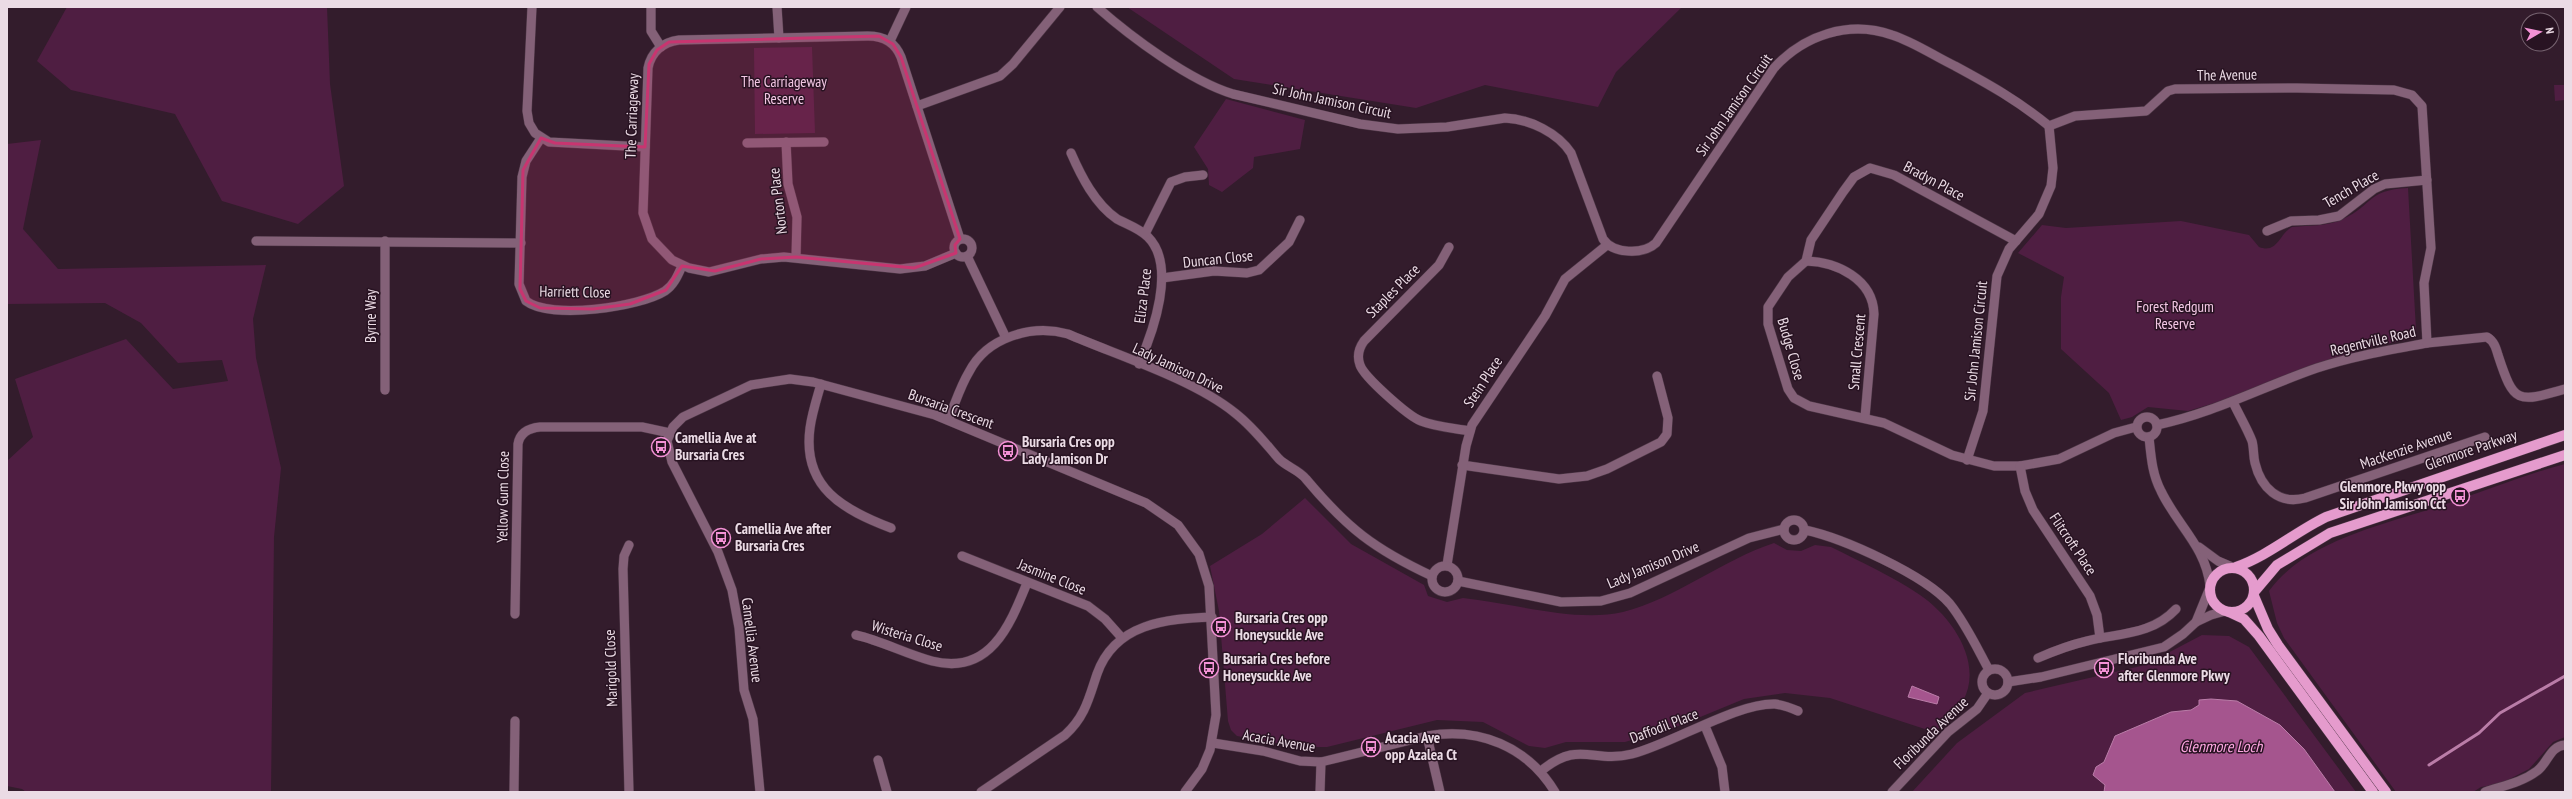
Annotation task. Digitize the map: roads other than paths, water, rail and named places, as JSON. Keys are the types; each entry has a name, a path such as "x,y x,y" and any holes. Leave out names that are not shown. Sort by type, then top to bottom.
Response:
{"main road":[{"name":"Glenmore Parkway","path":"2234,567 2257,558 2300,529 2326,517 2565,435"},
{"path":"2227,612 2247,607 2254,594 2277,565 2330,532 2565,455"},
{"path":"2373,792 2259,636 2244,619 2227,612 2214,603 2210,588 2215,574 2220,570 2234,567 2248,574 2252,579 2254,594 2268,629 2278,645 2386,792"}],"street":[{"path":"532,7 527,111 529,123 541,138 555,143 645,147"},
{"path":"651,7 651,31 661,47 679,40 873,36 890,41 901,57 960,240"},
{"path":"777,7 779,38"},
{"path":"890,41 906,7"},
{"path":"917,106 1000,76 1013,64 1060,7"},
{"name":"Sir John Jamison Circuit","path":"1097,7 1130,36 1212,85 1233,94 1383,127 1427,129 1505,118 1518,120 1550,133 1562,142 1573,158 1600,232 1607,245 1622,250 1642,250 1656,243 1774,68 1799,46 1832,32 1848,29 1872,30 1903,39 2015,99 2049,126 2053,168 2049,193 2035,219 2016,241 2002,262 1996,281 1983,411 1967,460"},
{"name":"The Carriageway","path":"661,47 652,57 648,68 643,207 646,226 661,251 682,266 697,270 715,271 761,259 796,257 900,269 925,266 956,253"},
{"name":"The Avenue","path":"2049,126 2075,116 2146,110 2168,91 2173,89 2297,88 2394,90 2414,96"},
{"name":"Regentville Road","path":"2157,425 2189,418 2337,362 2364,354 2427,343 2424,282 2431,248 2423,111 2414,96"},
{"name":"Harriett Close","path":"541,138 523,170 519,284 521,294 529,303 544,308 593,309 630,304 666,290 675,280 682,266"},
{"name":"Norton Place","path":"786,142 788,184 797,217 796,257"},
{"path":"747,143 824,142"},
{"name":"Eliza Place","path":"1071,152 1083,179 1106,209 1118,220 1146,234 1158,251 1162,278 1153,331 1139,364"},
{"name":"Bradyn Place","path":"1806,261 1811,240 1842,192 1854,177 1870,168 1886,172 2016,241"},
{"path":"1146,234 1171,182 1185,177 1203,175"},
{"name":"Tench Place","path":"2267,231 2291,221 2319,220 2339,216 2374,189 2385,184 2427,180"},
{"name":"Duncan Close","path":"1162,278 1214,271 1247,273 1259,270 1289,242 1300,220"},
{"path":"960,240 966,240 972,246 971,252 967,256 962,257 956,253 955,245 960,240"},
{"path":"256,241 521,243"},
{"name":"Byrne Way","path":"385,241 385,390"},
{"name":"Stein Place","path":"1447,565 1462,465 1470,430 1484,403 1545,316 1565,279 1607,245"},
{"name":"Staples Place","path":"1449,247 1439,265 1364,341 1354,356 1364,372 1409,415 1424,422 1470,430"},
{"path":"967,256 1006,338"},
{"name":"Budge Close","path":"1806,261 1788,277 1767,311 1768,324 1788,389 1794,398 1804,404 1865,417 1893,426 1947,453 1967,460"},
{"name":"Small Crescent","path":"1806,261 1831,264 1859,280 1872,298 1874,314 1865,417"},
{"name":"Lady Jamison Drive","path":"948,420 969,371 985,352 1006,338 1029,331 1055,331 1190,385 1234,412 1255,430 1280,459 1306,478 1347,525 1394,558 1432,576"},
{"path":"2427,343 2487,337 2494,343 2507,383 2516,394 2523,398 2535,398 2565,389"},
{"path":"1462,465 1542,478 1577,477 1613,466 1670,436 1668,418 1657,376"},
{"name":"Bursaria Crescent","path":"670,433 683,417 751,385 790,379 821,384 919,410 948,420 1146,503 1162,512 1185,533 1199,554 1209,586 1212,617 1216,714 1213,743 1202,769 1184,792"},
{"path":"821,384 809,437 812,461 818,476 831,496 846,508 891,528"},
{"name":"MacKenzie Avenue","path":"2233,402 2250,436 2256,468 2262,480 2273,494 2285,500 2305,498 2485,437"},
{"path":"2144,416 2154,419 2157,425 2156,432 2149,437 2140,435 2136,427 2139,420 2144,416"},
{"name":"Yellow Gum Close","path":"515,614 518,444 521,436 527,430 540,427 642,427 670,433"},
{"path":"1967,460 1994,466 2020,466 2066,457 2114,433 2136,427"},
{"name":"Camellia Avenue","path":"670,433 667,446 672,462 718,552 732,590 740,628 744,690 753,719 760,792"},
{"path":"2149,437 2154,472 2161,492 2197,544 2207,569 2210,588 2196,622"},
{"name":"Flitcroft Place","path":"2020,466 2025,491 2033,510 2090,596 2097,615 2100,638"},
{"path":"1794,519 1801,521 1805,530 1803,536 1794,540 1786,536 1784,529 1788,521 1794,519"},
{"name":"Lady Jamison Drive","path":"1458,582 1561,602 1592,602 1630,593 1744,540 1784,529"},
{"path":"1805,530 1831,536 1848,543 1930,586 1948,602 1961,620 1989,670"},
{"path":"2197,544 2218,561 2234,567"},
{"name":"Marigold Close","path":"629,545 624,556 622,569 630,792"},
{"name":"Jasmine Close","path":"962,556 1093,609 1105,618 1122,638"},
{"path":"1447,565 1457,573 1458,582 1451,591 1442,592 1433,584 1432,576 1436,569 1447,565"},
{"name":"Wisteria Close","path":"856,636 876,640 933,661 949,663 969,659 987,651 1003,636 1012,622 1027,583"},
{"path":"2038,658 2062,648 2153,627 2176,609"},
{"path":"2008,682 2042,677 2090,664 2151,652 2171,643 2196,622 2211,614 2227,612"},
{"path":"981,792 1065,735 1074,727 1088,705 1103,662 1122,638 1158,622 1212,617"},
{"path":"1996,669 2003,672 2008,682 2003,692 1996,695 1988,693 1983,687 1982,679 1989,670 1996,669"},
{"name":"Floribunda Avenue","path":"1892,792 1948,732 1977,709 1988,693"},
{"name":"Daffodil Place","path":"1541,771 1555,760 1565,755 1629,754 1652,748 1742,710 1762,705 1782,705 1798,711"},
{"path":"514,792 515,721"},
{"path":"1704,726 1722,766 1724,792"},
{"name":"Acacia Avenue","path":"1213,743 1263,751 1300,761 1321,762 1427,736 1456,733 1490,738 1514,749 1541,771 1555,792"},
{"path":"1427,736 1440,792"},
{"path":"2485,792 2505,788 2532,775 2543,765 2554,749 2565,745"},
{"path":"878,760 887,792"},
{"path":"1320,792 1321,762"}],"water":[{"path":"1912,686 1939,697 1937,704 1908,697"},
{"name":"Glenmore Loch","path":"2211,699 2237,701 2280,725 2304,749 2335,792 2104,792 2105,785 2093,775 2096,767 2104,762 2115,736 2171,712 2191,710 2199,705 2199,700"}],"waterway":[{"path":"2429,765 2479,733 2500,713 2565,676"}],"place":[{"name":"Camellia Ave at Bursaria Cres","path":"661,447"},
{"name":"Bursaria Cres opp Lady Jamison Dr","path":"1008,451"},
{"name":"Glenmore Pkwy opp Sir John Jamison Cct","path":"2460,496"},
{"name":"Camellia Ave after Bursaria Cres","path":"721,538"},
{"name":"Bursaria Cres opp Honeysuckle Ave","path":"1221,627"},
{"name":"Bursaria Cres before Honeysuckle Ave","path":"1209,668"},
{"name":"Floribunda Ave after Glenmore Pkwy","path":"2104,668"},
{"name":"Acacia Ave opp Azalea Ct","path":"1371,747"}],"park label":[{"name":"The Carriageway Reserve","path":"784,90"},
{"name":"Forest Redgum Reserve","path":"2175,316"}]}
